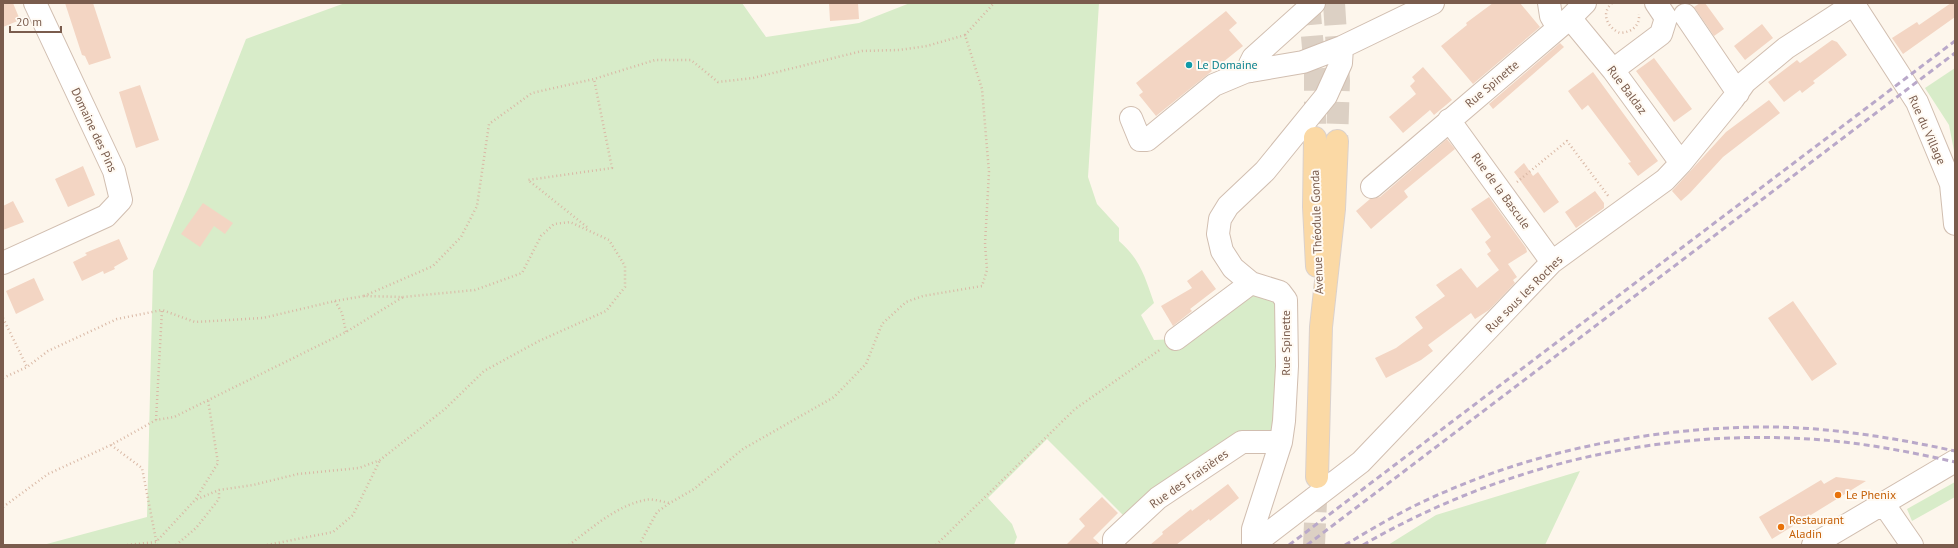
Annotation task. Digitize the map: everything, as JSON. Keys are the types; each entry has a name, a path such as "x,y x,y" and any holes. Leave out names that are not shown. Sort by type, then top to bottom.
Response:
{"main road":[{"name":"Avenue Théodule Gonda","path":"1315,138 1314,207 1320,327 1317,477"},
{"name":"Avenue Théodule Gonda","path":"1320,327 1334,209 1337,141"}],"street":[{"name":"Domaine des Pins","path":"3,263 106,216 121,200 114,171 35,3"},
{"path":"1251,71 1250,64 1253,58 1314,3"},
{"path":"1131,118 1140,140 1147,140 1214,85 1251,71 1303,62 1342,47 1433,3"},
{"path":"1549,3 1551,16 1571,16"},
{"name":"Rue sous les Roches","path":"1253,545 1362,462 1552,262 1665,180 1682,163 1738,93 1745,82 1786,48 1854,4"},
{"name":"Rue du Village","path":"1854,4 1917,102 1951,184 1955,224"},
{"path":"1613,70 1661,34 1666,18 1646,5"},
{"path":"1685,15 1738,93"},
{"name":"Rue Spinette","path":"1372,187 1571,16"},
{"name":"Rue Baldaz","path":"1571,16 1682,163"},
{"name":"Rue Spinette","path":"1253,545 1253,529 1281,442 1287,366 1286,300 1280,292 1252,283 1233,268 1222,251 1218,234 1220,219 1228,206 1265,171 1326,96 1341,63 1342,47"},
{"name":"Rue de la Bascule","path":"1449,120 1552,262"},
{"path":"1176,339 1252,283"},
{"name":"Rue des Fraisières","path":"1114,545 1114,539 1158,498 1242,442 1281,442"},
{"path":"1813,545 1955,461"},
{"path":"1883,503 1912,545"}],"path":[{"path":"364,296 433,266 461,237 477,206 489,124 532,93 594,79 655,60 691,60 718,82 753,78 862,51 899,50 928,46 965,35 994,3"},
{"path":"1612,3 1609,6 1606,19 1614,30 1620,33 1627,32 1637,24 1639,13 1646,5"},
{"path":"639,545 658,512 694,489 743,448 834,397 866,364 882,324 906,302 923,296 982,286 987,270 985,244 989,172 982,89 965,35"},
{"path":"591,230 528,180 612,168 594,79"},
{"path":"1503,194 1567,141 1620,212"},
{"path":"3,378 27,367 48,351 117,319 162,310 195,322 263,318 335,301 364,296 403,297 475,290 522,273 541,236 554,224 570,222 591,230 609,240 625,266 625,287 606,311 539,342 484,370 445,409 380,460 359,468 298,474 253,485 219,490 195,500"},
{"path":"3,507 48,474 111,445 156,420 174,417 346,332 403,297"},
{"path":"335,301 342,313 346,332"},
{"path":"156,420 162,310"},
{"path":"3,318 27,367"},
{"path":"936,545 1075,409 1176,339"},
{"path":"126,545 156,544 195,500 218,463 208,400"},
{"path":"111,445 142,468 156,544"},
{"path":"267,545 333,532 353,515 380,460"},
{"path":"176,545 196,528 219,500 219,490"},
{"path":"569,545 608,516 633,504 646,500 670,503"}],"green space":[{"path":"345,3 742,3 766,37 859,23 910,3 1099,3 1088,177 1097,204 1119,228 1119,241 1137,262 1148,285 1154,303 1141,315 1154,340 1176,339 1251,283 1280,292 1281,442 1242,442 1131,523 1047,439 988,498 1012,524 1017,537 1014,545 43,545 147,517 153,271 188,187 246,39"},
{"path":"1955,68 1955,156 1949,125 1925,88"},
{"path":"1580,471 1545,545 1388,545 1436,515"},
{"path":"1955,482 1955,497 1912,521 1907,509"}],"building":[{"path":"3,3 13,3 20,20 3,27"},
{"path":"65,3 93,3 111,58 89,65 85,56 82,55"},
{"path":"829,3 858,3 859,19 830,21"},
{"path":"1493,3 1520,3 1540,27 1473,84 1441,46 1467,25 1466,23"},
{"path":"1700,3 1705,3 1724,29 1714,36 1694,7"},
{"path":"1951,3 1955,3 1955,17 1903,54 1892,38 1917,22 1919,25"},
{"name":"Le Domaine","path":"1226,11 1237,23 1229,30 1243,46 1156,116 1139,95 1143,92 1136,83"},
{"path":"1762,24 1773,38 1745,60 1734,46"},
{"path":"1832,40 1837,42 1847,55 1813,81 1815,83 1802,93 1800,90 1784,102 1768,82 1797,60 1800,63"},
{"path":"1560,43 1564,47 1493,109 1489,104"},
{"path":"1654,58 1692,109 1674,122 1636,71"},
{"path":"1423,67 1452,100 1434,115 1430,110 1403,133 1389,117 1416,94 1410,86 1415,81 1412,77"},
{"path":"1593,72 1658,161 1638,176 1628,163 1631,162 1588,105 1582,110 1568,91"},
{"path":"140,85 159,140 136,148 119,92"},
{"path":"1769,100 1780,113 1723,157 1681,201 1672,191 1726,132"},
{"path":"1447,139 1455,149 1404,191 1408,197 1371,229 1356,211 1370,199 1380,197"},
{"path":"1524,163 1533,176 1538,172 1559,202 1544,213 1514,172"},
{"path":"83,166 95,195 68,207 55,179"},
{"path":"1595,191 1604,203 1604,208 1576,228 1565,212"},
{"path":"1489,197 1526,248 1527,252 1508,264 1517,277 1513,280 1515,283 1489,310 1475,319 1471,313 1428,345 1433,351 1421,360 1386,378 1375,358 1396,348 1423,328 1415,317 1445,296 1436,285 1461,268 1477,288 1499,270 1487,254 1491,251 1485,242 1491,237 1471,209"},
{"path":"13,201 24,222 3,230 3,206"},
{"path":"203,203 233,223 225,234 214,226 200,247 181,234"},
{"path":"119,239 128,259 114,267 115,269 104,274 103,271 82,281 73,262 87,255 85,253"},
{"path":"1202,270 1216,289 1190,309 1192,311 1173,326 1161,306 1192,288 1187,281"},
{"path":"34,278 44,300 16,314 6,291"},
{"path":"1793,301 1837,364 1812,381 1768,318"},
{"path":"1836,477 1866,481 1772,539 1759,517 1821,480 1824,484"},
{"path":"1228,484 1239,498 1210,521 1209,519 1176,545 1150,545 1163,534 1162,532 1191,509 1192,511"},
{"path":"1102,497 1118,513 1093,538 1101,545 1066,545 1085,526 1079,519"}],"tunnel":[{"path":"1309,3 1315,70 1315,138"},
{"path":"1334,3 1339,81 1337,141"},
{"path":"1314,545 1317,480"}],"railway":[{"path":"1289,545 1955,41"},
{"path":"1307,545 1955,53"},
{"path":"1345,545 1415,505 1478,479 1516,465 1555,454 1635,437 1715,429 1756,427 1806,428 1856,433 1955,451"},
{"path":"1363,545 1414,518 1468,494 1522,475 1578,459 1636,448 1693,440 1751,437 1846,442 1919,454 1955,462"}],"place":[{"name":"Le Domaine","path":"1189,65"},
{"name":"Le Phenix","path":"1838,495"},
{"name":"Restaurant Aladin","path":"1781,527"}]}
